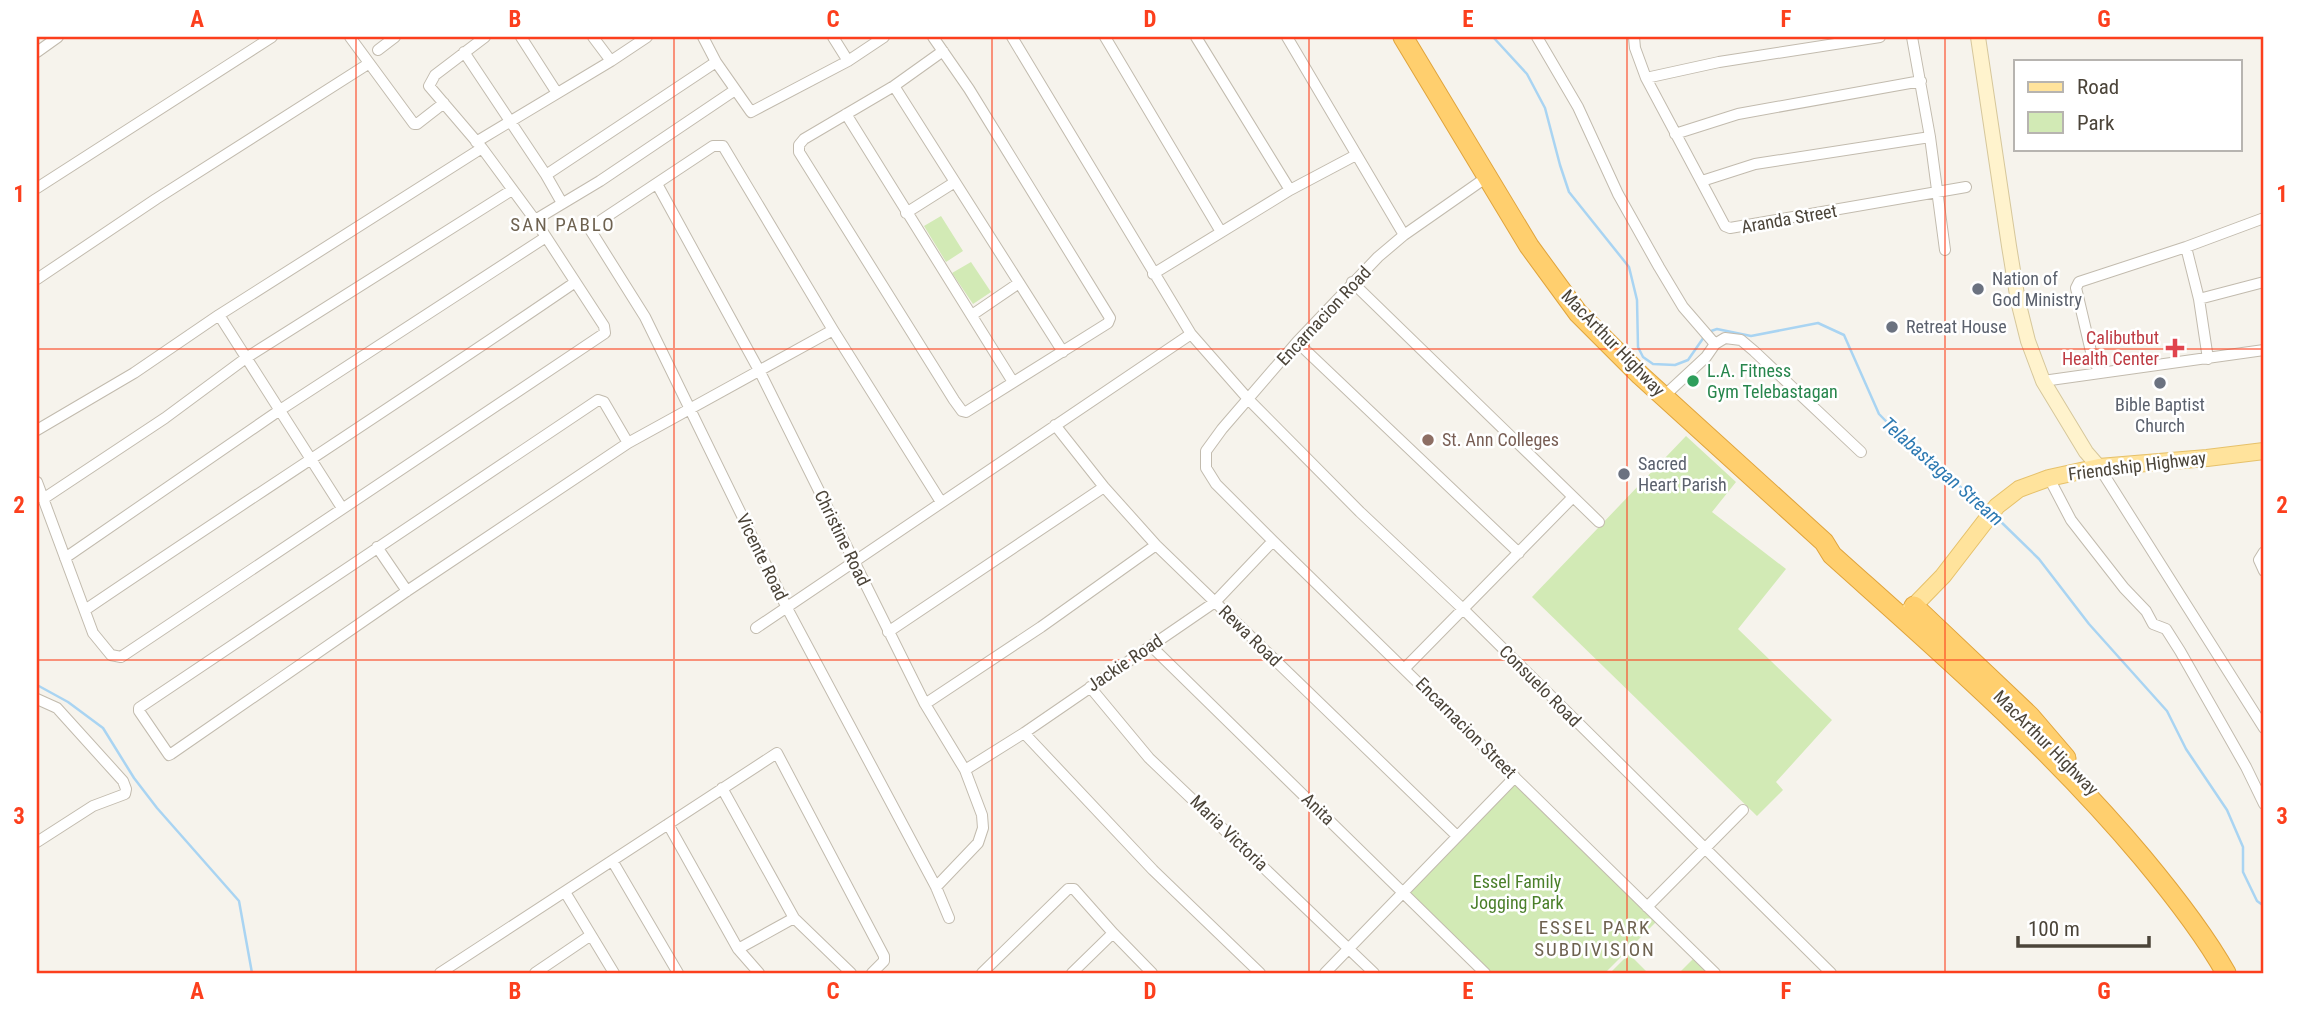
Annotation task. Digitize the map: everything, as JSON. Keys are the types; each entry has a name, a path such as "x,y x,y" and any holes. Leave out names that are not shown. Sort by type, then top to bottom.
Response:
{"highway":[{"name":"MacArthur Highway","path":"1403,37 1537,258 1578,313 1664,396 1824,542 1832,555 1908,612 2075,770 2189,895 2226,973"},
{"name":"MacArthur Highway","path":"1908,612 2115,824 2238,973"}],"main road":[{"name":"Friendship Highway","path":"1908,612 1942,576 1997,506 2019,489 2049,478 2099,467 2264,451"}],"street":[{"path":"37,52 56,37"},
{"path":"37,188 272,37"},
{"path":"350,37 414,124 444,103"},
{"path":"37,482 93,633 111,654 121,657 605,333 604,326 535,220 479,145 429,86 432,79 485,37"},
{"path":"521,37 557,93"},
{"path":"593,37 611,61"},
{"path":"37,430 134,373 510,122 647,37"},
{"path":"703,37 716,62 751,112 848,61 884,37"},
{"path":"833,37 848,61"},
{"path":"933,37 943,51 970,89 1110,321 969,411 962,411 954,400 799,152 799,145 804,139 894,86 943,51"},
{"name":"Consuelo Road","path":"1012,37 1191,334 1249,400 1360,512 1463,609 1831,973"},
{"path":"1105,37 1221,232"},
{"path":"1196,37 1290,190"},
{"path":"1287,37 1404,235"},
{"path":"1537,37 1578,107 1618,194 1659,267 1683,307 1712,341"},
{"name":"Aranda Street","path":"1634,37 1635,48 1646,78 1725,226 1736,229 1966,187"},
{"path":"1646,78 1718,62 1880,37"},
{"path":"1912,37 1930,137 1945,250"},
{"path":"1978,37 2018,301 2028,341 2043,381 2264,728"},
{"path":"464,52 562,203"},
{"path":"546,175 716,62"},
{"path":"37,279 156,199 368,64"},
{"path":"1675,134 1738,114 1921,81"},
{"path":"894,86 1063,352"},
{"path":"535,220 600,181 735,90"},
{"path":"846,114 1013,382"},
{"path":"1702,181 1764,163 1930,137"},
{"path":"657,184 713,146 723,146 833,330 942,502"},
{"path":"1153,274 1290,190 1356,155"},
{"name":"Encarnacion Road","path":"1216,484 1206,468 1206,451 1297,342 1352,282 1404,235 1487,177"},
{"path":"906,213 955,182"},
{"name":"Vicente Road","path":"657,184 591,227 591,230 645,317 787,608 936,887 949,918"},
{"name":"Christine Road","path":"657,184 760,372 925,704 965,771 982,815 982,835 978,843 936,887"},
{"path":"43,499 165,418 246,358 512,190"},
{"path":"2101,373 2093,360 2076,288 2079,282 2264,218"},
{"path":"65,558 280,410 546,237"},
{"path":"2186,247 2199,299 2208,359"},
{"path":"1352,282 1599,522"},
{"path":"2199,299 2264,282"},
{"path":"85,610 574,283"},
{"path":"972,315 1019,283"},
{"path":"219,315 342,508"},
{"path":"628,443 604,402 598,400 139,708 139,711 169,755 172,754 407,591 628,443 833,330"},
{"path":"756,628 1191,334"},
{"path":"1712,341 1725,338 1741,340 1861,452"},
{"path":"1664,396 1706,356 1712,341"},
{"path":"1297,342 1519,553"},
{"path":"2043,381 2264,350"},
{"name":"Rewa Road","path":"1055,425 1104,487 1156,545 1457,836"},
{"path":"2049,478 2071,520 2084,537 2146,611 2153,624 2166,629 2240,756 2264,804"},
{"name":"Encarnacion Street","path":"1216,484 1715,973"},
{"path":"888,632 1104,487"},
{"path":"1405,668 1573,497"},
{"name":"Jackie Road","path":"965,771 1215,602 1273,541"},
{"path":"925,704 1041,627 1156,545"},
{"path":"377,547 407,591"},
{"path":"2264,552 2259,560 2264,571"},
{"name":"Anita","path":"1152,646 1485,973"},
{"name":"Maria Victoria","path":"1090,687 1149,758 1374,973"},
{"path":"37,699 57,708 123,781 127,789 125,794 93,806 37,842"},
{"path":"1024,733 1153,870 1260,973"},
{"path":"440,973 613,862 775,753 780,754 884,956 884,961 872,973"},
{"path":"1325,973 1515,777"},
{"path":"722,788 794,918 851,973"},
{"path":"1647,907 1743,810"},
{"path":"668,824 738,949 759,973"},
{"path":"613,862 678,973"},
{"path":"982,973 1068,889 1074,889 1152,973"},
{"path":"565,892 614,973"},
{"path":"738,949 794,918"},
{"path":"1072,973 1113,933"},
{"path":"535,973 591,935"}],"green space":[{"path":"941,216 963,251 946,262 924,226"},
{"path":"971,262 991,292 973,304 952,273"},
{"path":"1686,436 1736,482 1712,512 1786,569 1738,629 1832,720 1776,782 1783,790 1757,816 1532,597"},
{"name":"Essel Family Jogging Park","path":"1516,781 1657,921 1605,973 1487,973 1406,892"},
{"path":"1629,954 1648,973 1611,972"},
{"path":"1695,957 1712,973 1679,973"}],"waterway":[{"name":"Telabastagan Stream","path":"1493,37 1527,74 1545,108 1569,192 1629,267 1637,300 1638,347 1643,357 1653,364 1675,365 1688,360 1704,337"},
{"name":"Telabastagan Stream","path":"1708,332 1717,329 1751,336 1818,323 1844,335 1879,414 1914,450 1987,508"},
{"name":"Telabastagan Stream","path":"1997,518 2039,559 2089,624 2167,711 2186,749 2227,810 2243,847 2243,872 2257,901 2264,906"},
{"path":"37,685 68,702 103,728 134,778 157,808 239,901 252,973"}],"place":[{"name":"Nation of God Ministry","path":"1978,289"},
{"name":"Retreat House","path":"1892,327"},
{"name":"Calibutbut Health Center","path":"2175,348"},
{"name":"L.A. Fitness Gym Telebastagan","path":"1693,381"},
{"name":"Bible Baptist Church","path":"2160,383"},
{"name":"St. Ann Colleges","path":"1428,440"},
{"name":"Sacred Heart Parish","path":"1624,474"}],"district":[{"name":"SAN PABLO","path":"563,224"},
{"name":"ESSEL PARK SUBDIVISION","path":"1595,938"}]}
